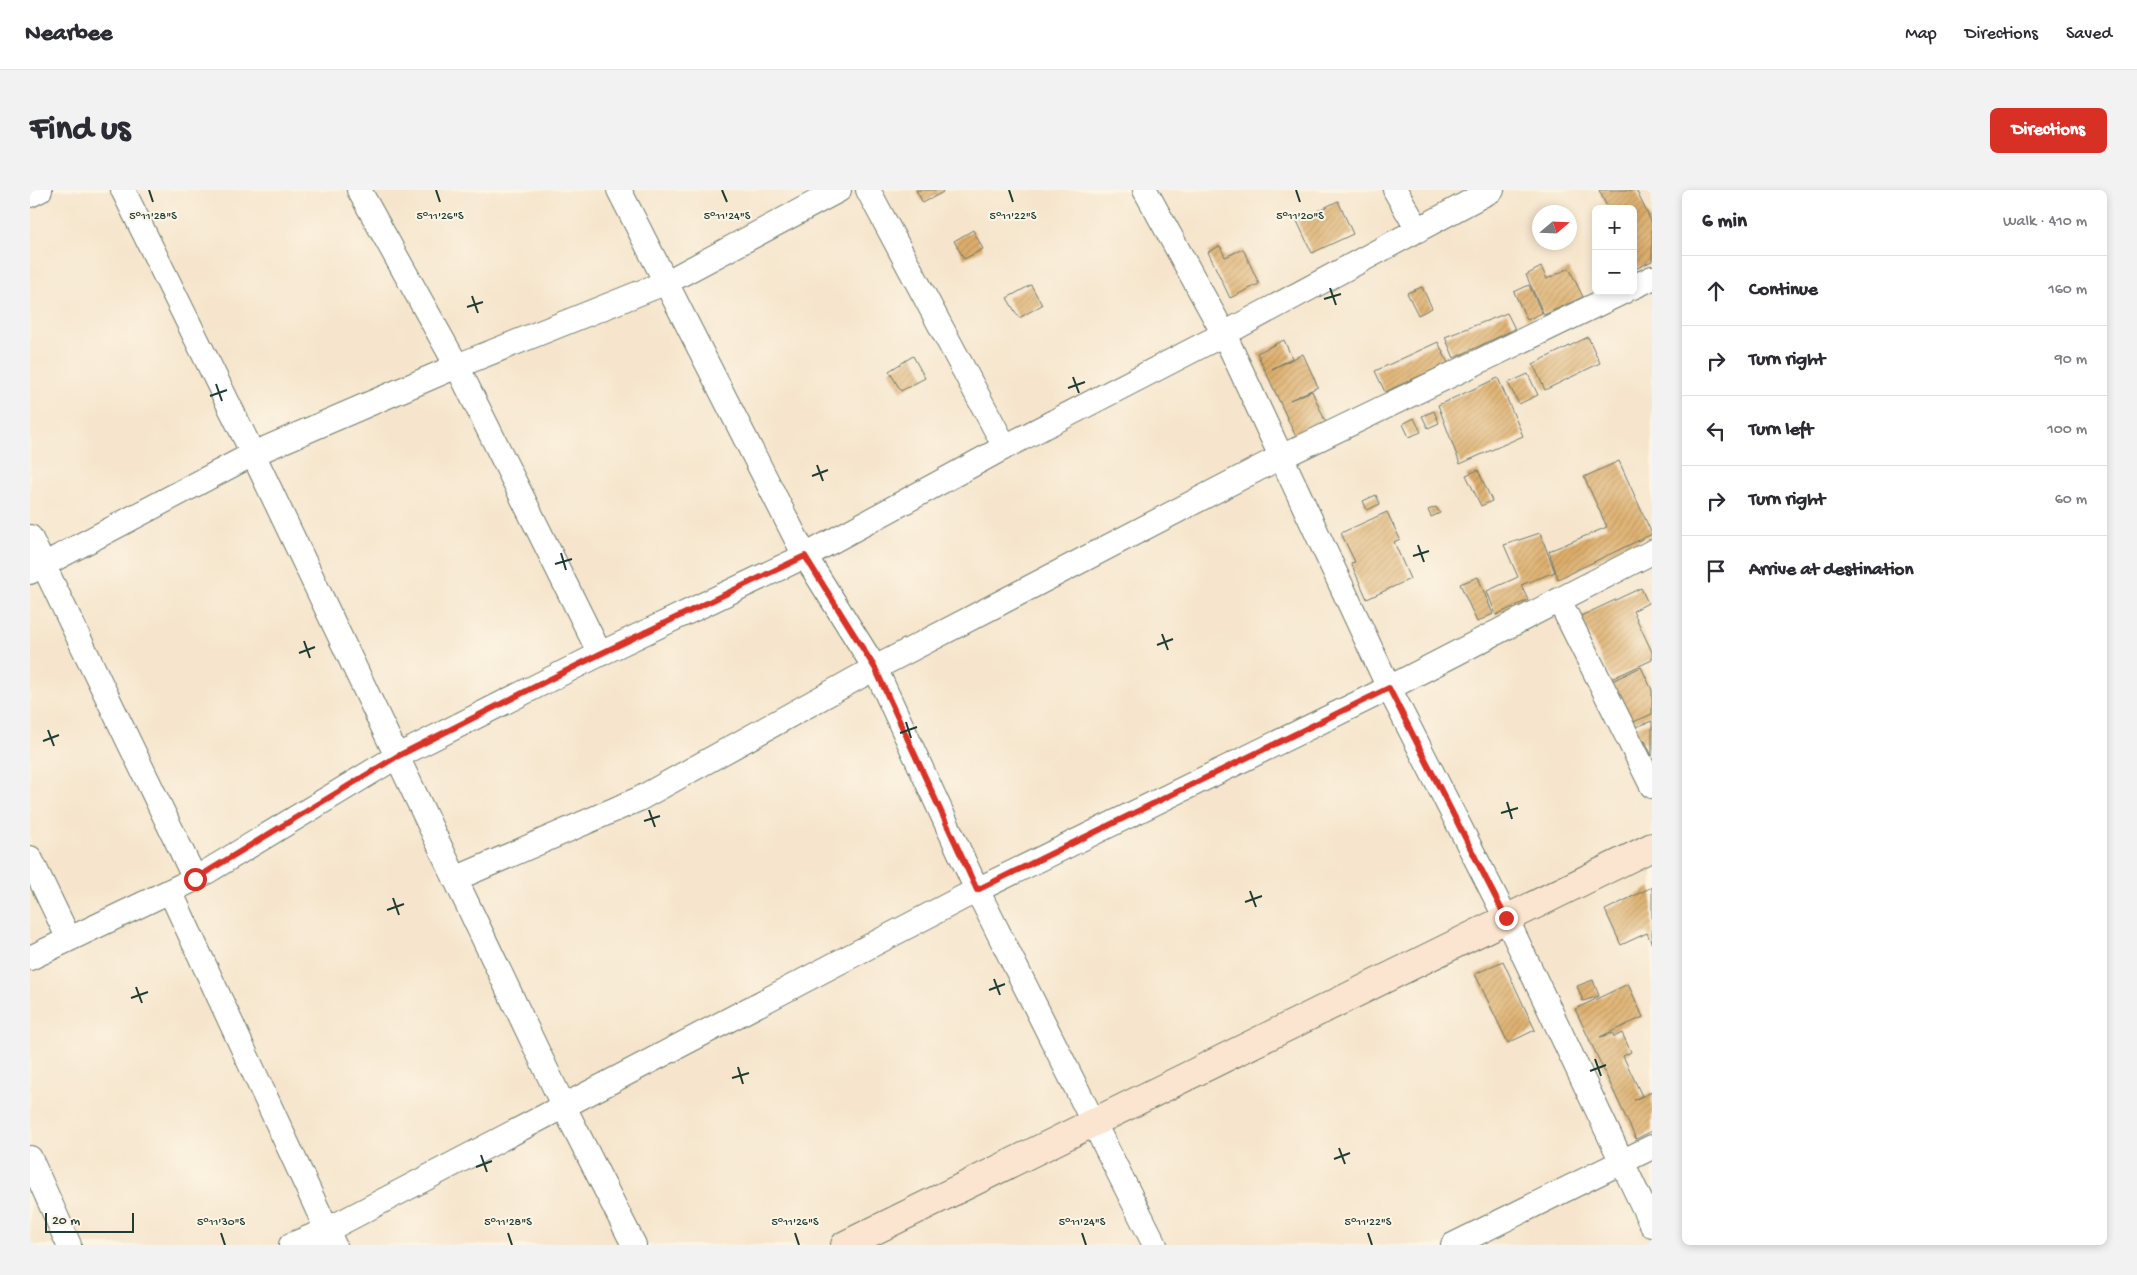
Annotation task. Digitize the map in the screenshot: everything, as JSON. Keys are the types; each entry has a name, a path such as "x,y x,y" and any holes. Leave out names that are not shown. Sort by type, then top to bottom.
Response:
{"street":[{"path":"30,195 40,190"},
{"path":"123,190 253,454 563,1105 634,1245"},
{"path":"359,190 458,366 600,654"},
{"path":"619,190 805,556 875,668 977,890 1155,1245"},
{"path":"37,568 253,454 458,366 667,282 840,190"},
{"path":"868,190 1006,447"},
{"path":"1145,190 1224,334 1389,688 1506,918 1652,1225"},
{"path":"1395,190 1418,230"},
{"path":"30,958 195,879 396,757 600,654 805,556 1006,447 1224,334 1492,190"},
{"path":"1637,285 1652,278"},
{"path":"455,879 639,799 875,668 1280,457 1617,295"},
{"path":"30,536 37,568 195,879"},
{"path":"291,1245 330,1237 563,1105 977,890 1389,688 1652,552"},
{"path":"1559,600 1652,786"},
{"path":"846,1245 1652,847"},
{"path":"30,858 69,939"},
{"path":"170,891 330,1237"},
{"path":"1452,1245 1652,1146"},
{"path":"30,1158 69,1245"}],"building":[{"path":"916,190 942,190 943,192 923,203"},
{"path":"1599,190 1636,190 1652,223 1652,261 1637,268 1637,205 1606,205"},
{"path":"1338,201 1353,234 1312,253 1297,221"},
{"path":"973,230 983,249 964,259 954,241"},
{"path":"1220,246 1225,257 1243,249 1259,284 1230,298 1208,252"},
{"path":"1541,267 1547,279 1569,268 1583,297 1544,315 1526,275"},
{"path":"1031,285 1042,305 1019,318 1007,298"},
{"path":"1529,285 1542,313 1527,320 1514,292"},
{"path":"1422,287 1432,308 1418,315 1407,293"},
{"path":"1507,313 1515,329 1454,358 1445,337"},
{"path":"1588,337 1600,363 1545,390 1533,364"},
{"path":"1284,340 1292,358 1272,369 1303,354 1318,387 1290,400 1312,391 1326,423 1296,437 1257,353"},
{"path":"1438,342 1448,363 1385,392 1375,371"},
{"path":"913,356 925,378 901,391 889,371"},
{"path":"1528,374 1538,395 1519,404 1508,383"},
{"path":"1498,378 1523,436 1460,464 1438,405"},
{"path":"1434,411 1439,423 1428,428 1422,416"},
{"path":"1414,418 1421,432 1409,437 1403,424"},
{"path":"1619,461 1652,534 1558,579 1549,551 1607,527 1584,477"},
{"path":"1478,470 1492,501 1481,506 1466,475"},
{"path":"1376,495 1380,504 1367,510 1363,501"},
{"path":"1436,507 1440,513 1431,517 1428,510"},
{"path":"1387,512 1400,539 1394,542 1410,579 1367,599 1351,563 1355,562 1341,533"},
{"path":"1540,533 1555,572 1521,585 1528,600 1496,615 1487,591 1518,577 1504,545"},
{"path":"1478,577 1493,614 1477,622 1460,584"},
{"path":"1641,588 1648,603 1633,611 1652,652 1652,660 1611,679 1581,616"},
{"path":"1641,667 1652,690 1652,714 1629,724 1610,682"},
{"path":"1652,721 1652,756 1645,741 1639,744 1633,728"},
{"path":"1652,887 1652,944 1647,933 1621,945 1605,910"},
{"path":"1503,961 1535,1030 1508,1043 1475,974"},
{"path":"1593,980 1599,996 1583,1001 1577,986"},
{"path":"1628,984 1643,1017 1600,1037 1613,1033 1614,1037 1622,1033 1631,1052 1623,1056 1642,1096 1634,1100 1652,1092 1652,1131 1636,1139 1575,1009"}],"route":[{"path":"195,879 396,757 600,654 805,556 875,668 977,890 1389,688 1506,918"}]}
